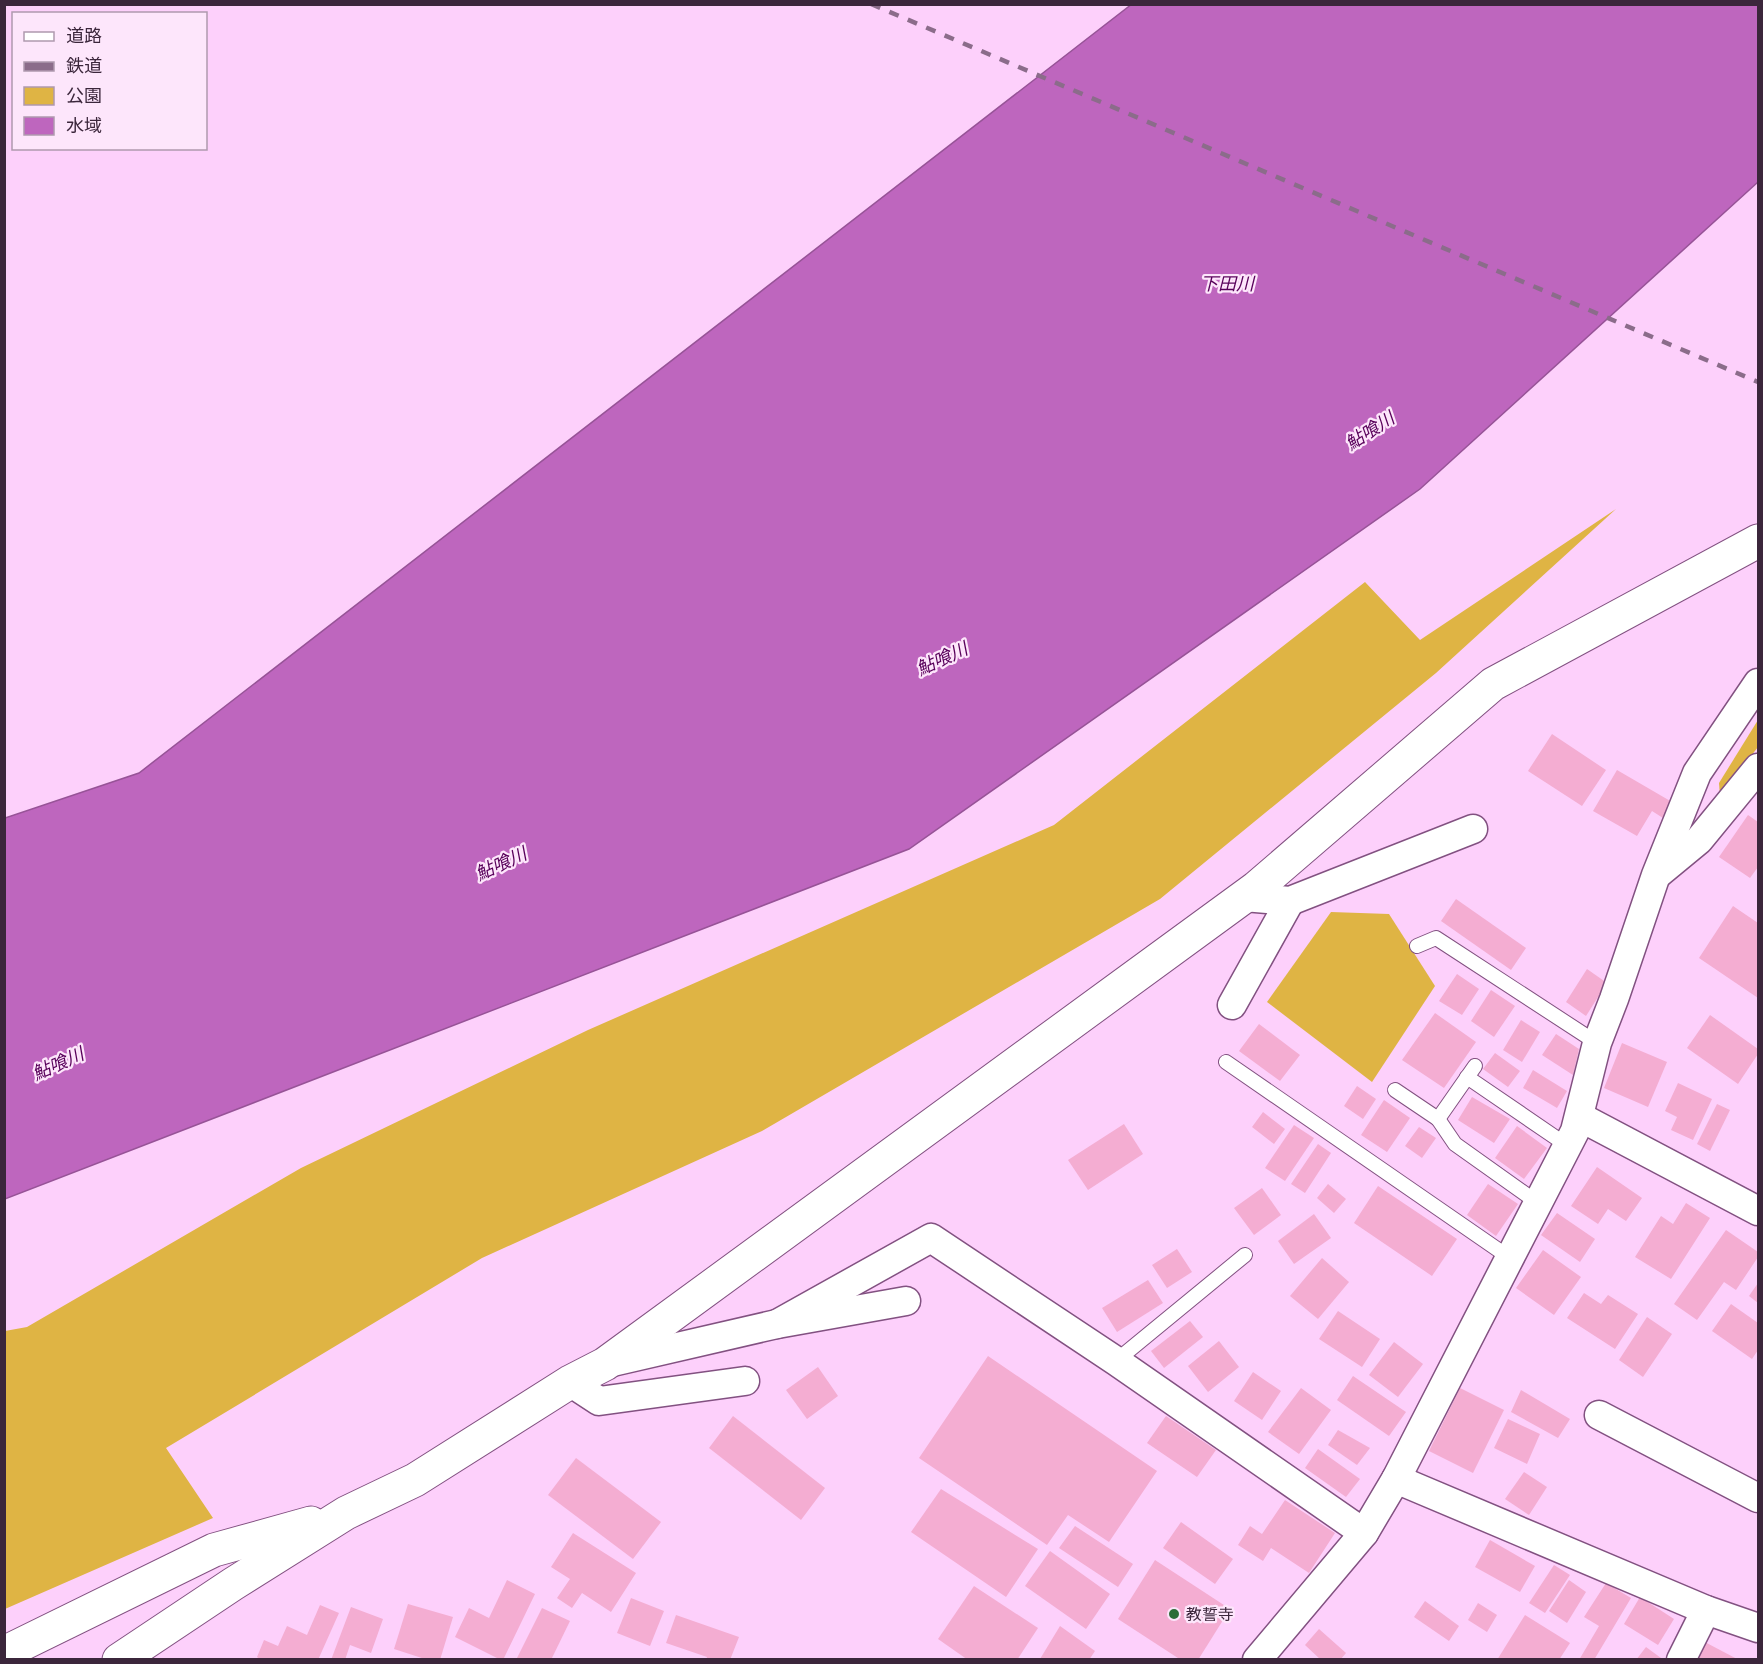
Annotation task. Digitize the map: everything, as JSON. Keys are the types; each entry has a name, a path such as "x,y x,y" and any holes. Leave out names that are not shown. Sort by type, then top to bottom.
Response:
{"street":[{"path":"119,1659 346,1513 415,1480 570,1382 605,1364 1244,897 1493,684 1758,541"},
{"path":"1257,1659 1364,1533 1396,1479 1539,1203 1580,1117 1597,1043 1656,875 1697,773 1758,683"},
{"path":"1656,875 1699,840 1758,768"},
{"path":"1244,897 1290,901 1473,829"},
{"path":"1232,1005 1290,901"},
{"path":"1580,1117 1758,1210"},
{"path":"777,1324 931,1238 1116,1361 1364,1533"},
{"path":"605,1364 777,1324 906,1300"},
{"path":"570,1382 599,1401 745,1381"},
{"path":"1599,1415 1758,1498"},
{"path":"1396,1479 1706,1610 1758,1628"},
{"path":"4,1653 214,1550 346,1513"},
{"path":"1681,1659 1706,1610"}],"lane":[{"path":"1417,946 1436,938 1597,1043"},
{"path":"1226,1062 1510,1258"},
{"path":"1438,1119 1471,1072 1568,1146"},
{"path":"1395,1090 1438,1119 1455,1144 1539,1203"},
{"path":"1116,1361 1245,1255"}],"green space":[{"path":"1616,509 1436,673 1160,899 762,1131 482,1258 166,1448 213,1518 5,1609 5,1331 27,1327 301,1168 588,1030 1054,825 1365,582 1420,640"},
{"path":"1758,720 1758,747 1720,796 1719,783"},
{"path":"1331,912 1389,914 1435,986 1372,1082 1267,1002"}],"water":[{"name":"下田川","path":"1132,4 1758,5 1758,182 1420,489 909,849 5,1199 5,818 139,773"}],"building":[{"path":"1552,734 1606,770 1582,806 1528,771"},
{"path":"1617,770 1672,802 1663,818 1652,811 1637,836 1593,811"},
{"path":"1748,815 1758,822 1758,867 1750,878 1719,857"},
{"path":"1456,899 1526,948 1511,970 1441,921"},
{"path":"1733,906 1758,923 1758,998 1699,958"},
{"path":"1587,969 1607,983 1586,1016 1566,1002"},
{"path":"1457,974 1479,989 1462,1015 1439,1001"},
{"path":"1491,990 1515,1006 1494,1037 1471,1021"},
{"path":"1435,1013 1476,1042 1444,1088 1402,1060"},
{"path":"1710,1015 1758,1049 1758,1054 1738,1084 1687,1048"},
{"path":"1521,1020 1540,1032 1522,1062 1503,1050"},
{"path":"1259,1024 1300,1055 1280,1081 1239,1051"},
{"path":"1556,1034 1579,1049 1573,1075 1542,1055"},
{"path":"1622,1043 1667,1062 1648,1107 1604,1088"},
{"path":"1495,1053 1520,1071 1508,1087 1483,1069"},
{"path":"1533,1070 1567,1091 1557,1108 1523,1088"},
{"path":"1678,1083 1712,1099 1693,1140 1671,1130 1677,1117 1665,1111"},
{"path":"1357,1086 1376,1099 1363,1119 1344,1106"},
{"path":"1472,1097 1510,1119 1494,1143 1458,1120"},
{"path":"1384,1100 1410,1118 1387,1152 1361,1135"},
{"path":"1717,1104 1730,1110 1710,1151 1697,1144"},
{"path":"1263,1112 1285,1129 1274,1144 1252,1127"},
{"path":"1124,1124 1143,1154 1088,1190 1068,1160"},
{"path":"1294,1125 1314,1138 1285,1181 1265,1168"},
{"path":"1517,1126 1547,1148 1524,1179 1495,1158"},
{"path":"1419,1127 1436,1138 1422,1158 1405,1146"},
{"path":"1318,1144 1331,1153 1305,1193 1291,1184"},
{"path":"1597,1167 1642,1198 1626,1221 1608,1209 1598,1224 1571,1206"},
{"path":"1328,1184 1346,1199 1334,1213 1317,1198"},
{"path":"1488,1184 1518,1204 1496,1236 1467,1215"},
{"path":"1378,1186 1457,1239 1432,1276 1354,1223"},
{"path":"1262,1188 1281,1215 1254,1235 1234,1208"},
{"path":"1686,1203 1710,1218 1671,1279 1635,1257 1661,1216 1673,1224"},
{"path":"1557,1213 1595,1239 1580,1262 1541,1235"},
{"path":"1314,1214 1331,1238 1294,1264 1278,1241"},
{"path":"1726,1230 1758,1252 1758,1257 1736,1290 1724,1282 1697,1320 1674,1304"},
{"path":"1177,1249 1192,1272 1167,1288 1152,1265"},
{"path":"1543,1250 1581,1277 1554,1315 1516,1288"},
{"path":"1322,1258 1349,1282 1318,1319 1290,1296"},
{"path":"1148,1280 1163,1303 1117,1332 1102,1308"},
{"path":"1758,1283 1758,1303 1749,1296"},
{"path":"1584,1293 1601,1304 1608,1295 1638,1314 1615,1349 1567,1318"},
{"path":"1731,1304 1758,1323 1758,1350 1752,1359 1712,1331"},
{"path":"1338,1311 1380,1339 1362,1367 1319,1339"},
{"path":"1647,1317 1672,1334 1643,1377 1619,1360"},
{"path":"1190,1321 1203,1337 1164,1368 1151,1351"},
{"path":"1219,1341 1239,1367 1208,1392 1188,1366"},
{"path":"1394,1342 1423,1364 1398,1397 1369,1375"},
{"path":"988,1356 1157,1471 1109,1542 1068,1515 1047,1545 919,1458"},
{"path":"818,1367 838,1396 807,1419 786,1390"},
{"path":"1253,1372 1281,1391 1262,1420 1234,1401"},
{"path":"1353,1376 1406,1412 1389,1436 1337,1400"},
{"path":"1301,1388 1331,1410 1299,1454 1268,1432"},
{"path":"1460,1388 1504,1410 1473,1473 1429,1451"},
{"path":"1521,1390 1570,1419 1558,1438 1511,1412"},
{"path":"733,1416 825,1488 801,1520 709,1448"},
{"path":"1166,1416 1216,1450 1197,1477 1147,1443"},
{"path":"1508,1419 1540,1434 1527,1464 1494,1448"},
{"path":"1338,1430 1370,1448 1357,1465 1328,1445"},
{"path":"1318,1449 1360,1479 1346,1497 1305,1468"},
{"path":"576,1458 661,1522 633,1559 548,1495"},
{"path":"1524,1472 1547,1487 1529,1515 1505,1499"},
{"path":"941,1489 1038,1549 1006,1597 911,1532"},
{"path":"1285,1500 1335,1533 1309,1573 1271,1548 1263,1561 1238,1545 1250,1526 1262,1534"},
{"path":"1181,1522 1233,1559 1215,1584 1163,1548"},
{"path":"1075,1526 1133,1564 1118,1587 1059,1548"},
{"path":"573,1533 636,1573 611,1612 582,1593 572,1608 557,1598 570,1579 551,1567"},
{"path":"1490,1540 1535,1566 1520,1592 1475,1567"},
{"path":"1050,1551 1110,1594 1086,1629 1025,1586"},
{"name":"教誓寺","path":"1155,1560 1230,1609 1198,1660 1181,1660 1118,1619"},
{"path":"1554,1565 1570,1575 1545,1613 1529,1603"},
{"path":"507,1580 535,1594 501,1660 455,1637 469,1608 489,1618"},
{"path":"1569,1580 1586,1592 1567,1623 1549,1611"},
{"path":"1606,1583 1631,1598 1594,1660 1579,1660 1599,1626 1584,1617"},
{"path":"974,1586 1038,1628 1017,1660 968,1660 938,1639"},
{"path":"1640,1597 1674,1619 1658,1645 1624,1624"},
{"path":"631,1598 664,1611 650,1646 617,1633"},
{"path":"1425,1601 1459,1626 1449,1641 1414,1617"},
{"path":"1478,1603 1497,1615 1487,1632 1468,1620"},
{"path":"408,1604 453,1617 440,1660 428,1660 394,1649"},
{"path":"320,1605 339,1613 318,1660 261,1660 257,1657 264,1640 278,1646 287,1626 307,1635"},
{"path":"351,1607 383,1619 371,1653 350,1645 345,1660 331,1660"},
{"path":"542,1608 570,1621 551,1660 516,1660"},
{"path":"676,1615 739,1637 730,1660 706,1660 707,1657 666,1643"},
{"path":"1525,1615 1570,1643 1559,1660 1497,1660"},
{"path":"1060,1626 1095,1651 1089,1660 1040,1659"},
{"path":"1319,1629 1346,1653 1340,1660 1321,1660 1305,1645"},
{"path":"1701,1640 1739,1660 1690,1660"},
{"path":"1646,1647 1661,1658 1659,1660 1636,1660"}],"railway":[{"path":"871,4 1758,382"}],"place":[{"name":"教誓寺","path":"1174,1614"}],"water label":[{"name":"鮎喰川","path":"1370,431"},
{"name":"鮎喰川","path":"942,659"},
{"name":"鮎喰川","path":"501,864"},
{"name":"鮎喰川","path":"58,1064"}]}
